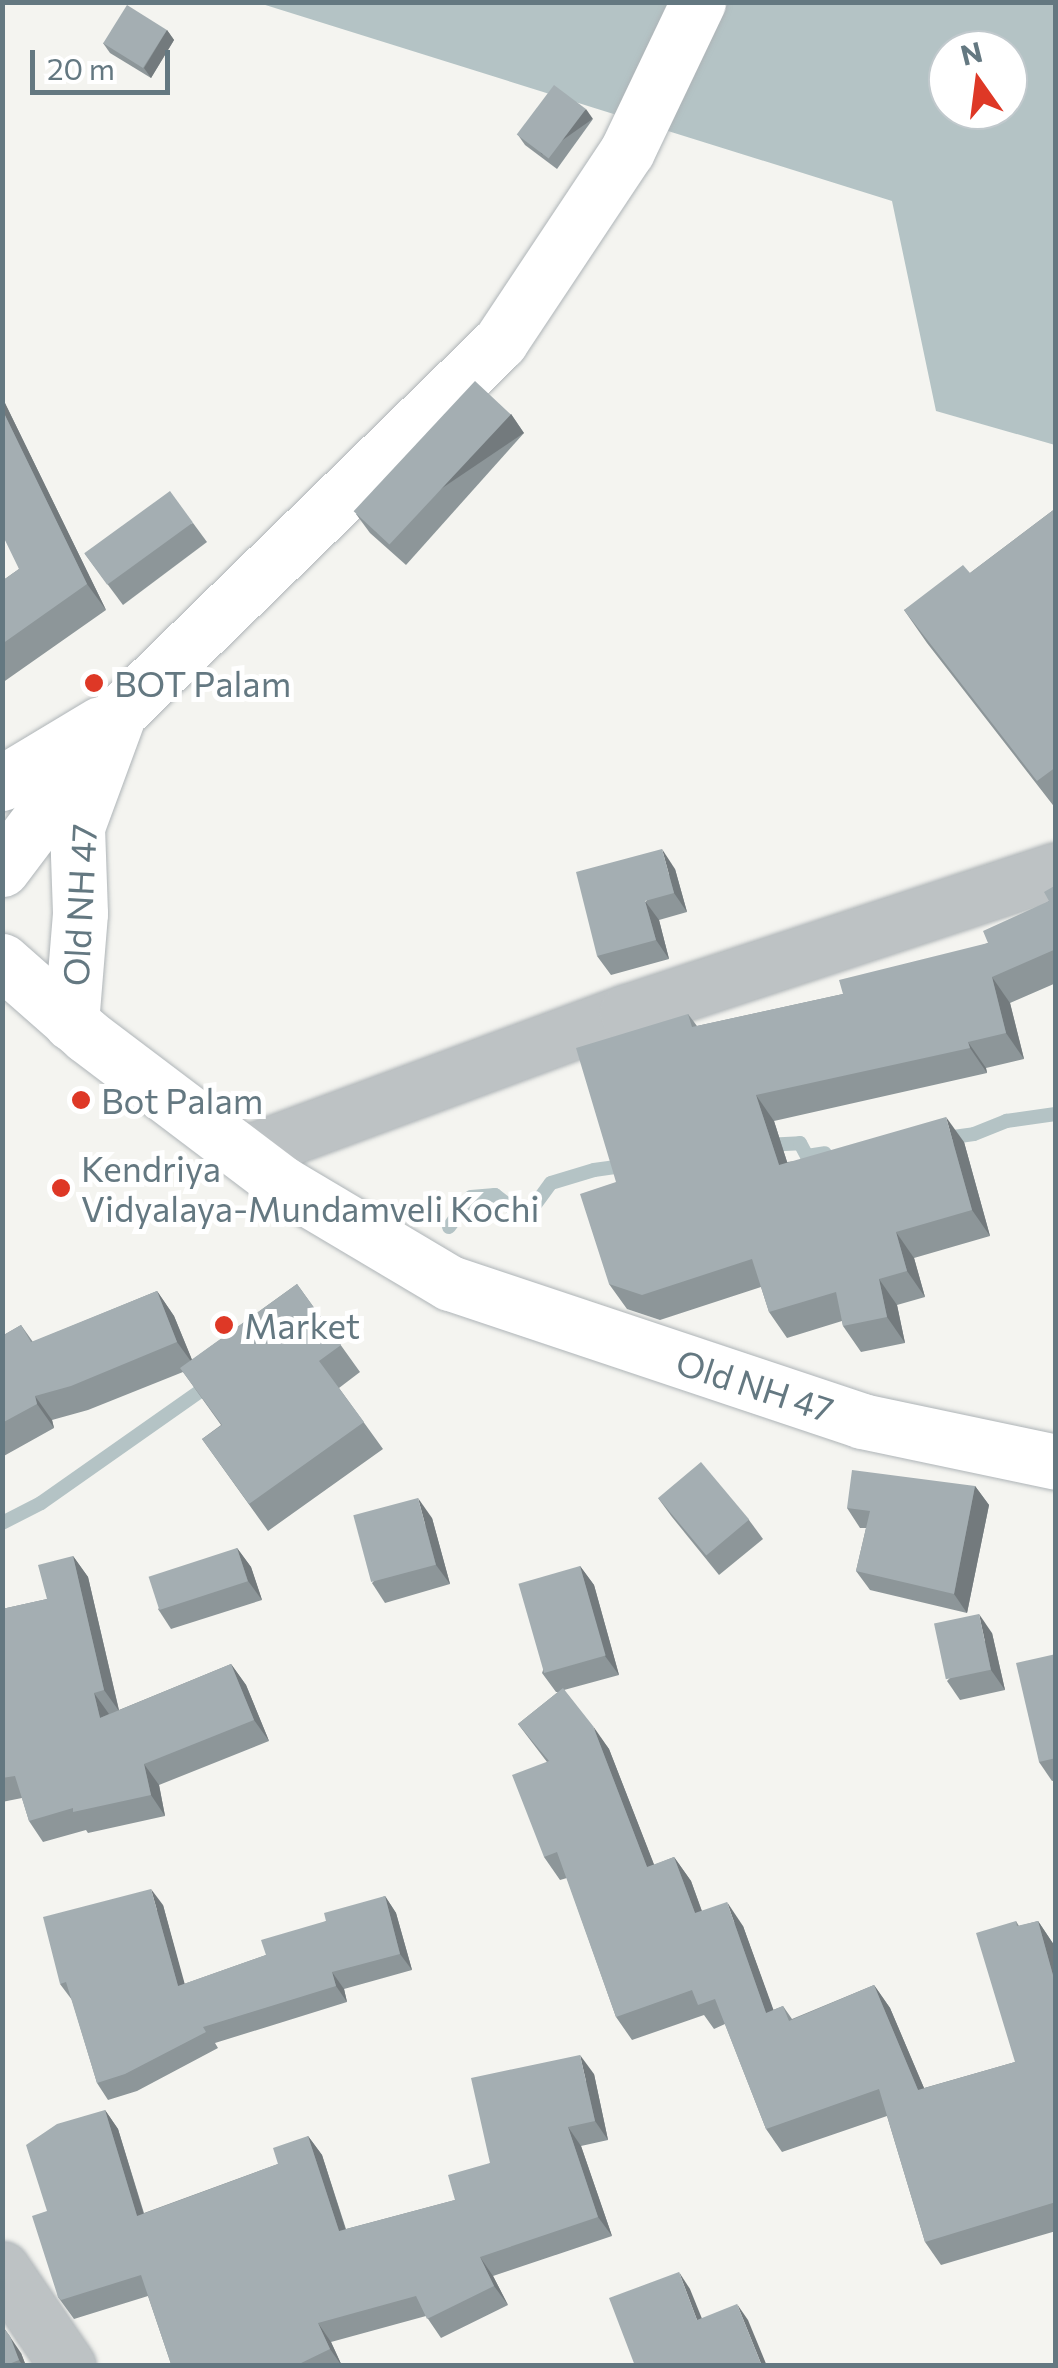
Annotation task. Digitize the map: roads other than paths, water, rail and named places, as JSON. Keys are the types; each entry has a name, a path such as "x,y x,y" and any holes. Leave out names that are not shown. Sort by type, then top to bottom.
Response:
{"main road":[{"name":"Old NH 47","path":"698,2 627,151 500,342 119,712 78,827 80,913 71,1023 283,1184 450,1283 862,1421 1056,1462"},
{"path":"2,782 119,712"},
{"path":"2,869 119,712"},
{"path":"2,961 71,1023"}],"street":[{"path":"247,1153 627,1012 1056,870"},
{"path":"2,2269 68,2366"}],"waterway":[{"path":"946,1138 974,1134 1006,1121 1056,1114"},
{"path":"765,1145 800,1143 807,1156 825,1153"},
{"path":"449,1227 471,1197 495,1195 521,1215 529,1213 551,1183 594,1170 631,1165"},
{"path":"2,1523 41,1503 213,1382"}],"place":[{"name":"BOT Palam","path":"94,683"},
{"name":"Bot Palam","path":"81,1100"},
{"name":"Kendriya Vidyalaya-Mundamveli Kochi","path":"61,1188"},
{"name":"Market","path":"224,1325"}]}
